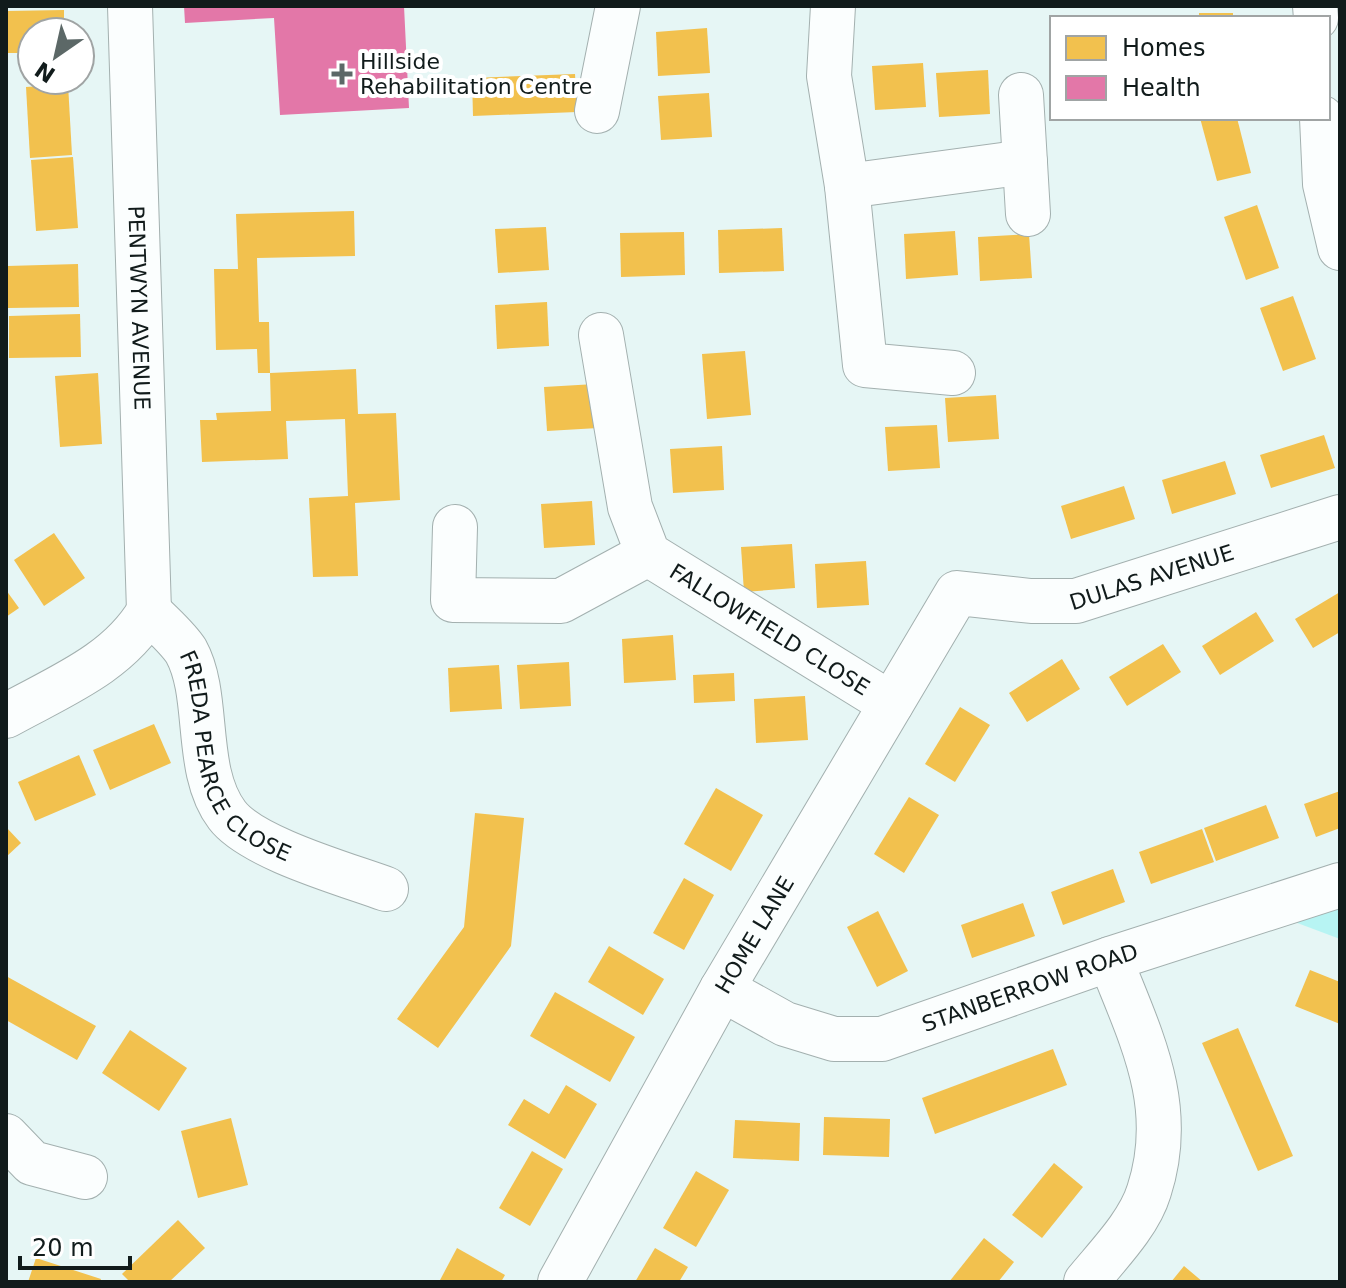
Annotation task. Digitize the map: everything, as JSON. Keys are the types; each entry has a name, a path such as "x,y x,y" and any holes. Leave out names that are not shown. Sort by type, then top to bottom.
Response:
{"street":[{"name":"PENTWYN AVENUE","path":"130,6 149,611"},
{"path":"597,111 618,6"},
{"path":"833,6 829,76 847,186 865,365 953,373"},
{"path":"1021,95 1028,214"},
{"path":"1322,120 1325,184 1340,248"},
{"path":"847,186 1025,162"},
{"name":"FALLOWFIELD CLOSE","path":"601,335 630,507 648,554 891,704"},
{"name":"DULAS AVENUE","path":"957,593 1031,601 1076,601 1340,517"},
{"name":"FALLOWFIELD CLOSE","path":"455,527 453,600 561,601 648,554"},
{"name":"HOME LANE","path":"560,1282 722,989 957,593"},
{"path":"6,716 117,653 136,633 149,611"},
{"name":"FREDA PEARCE CLOSE","path":"149,611 186,652 197,690 211,784 228,817 258,841 386,889"},
{"name":"STANBERROW ROAD","path":"722,989 785,1024 834,1039 882,1039 1110,959 1340,885"},
{"path":"1086,1282 1118,1244 1149,1192 1159,1128 1156,1077 1110,959"},
{"path":"6,1136 32,1163 85,1177"}],"shaded area":[{"path":"1340,885 1340,939 1263,910"}],"building: Homes":[{"path":"64,10 64,16 16,16 16,53 6,53 6,11"},
{"path":"1199,13 1233,13 1233,16 1199,16"},
{"path":"707,28 710,73 658,76 656,32"},
{"path":"923,63 926,107 875,110 872,66"},
{"path":"988,70 990,114 939,117 936,73"},
{"path":"575,74 577,112 473,116 472,78"},
{"path":"709,93 712,137 661,140 658,96"},
{"path":"27,96 69,96 72,155 30,158"},
{"path":"1201,120 1238,120 1251,173 1217,181"},
{"path":"73,157 78,228 36,231 31,160"},
{"path":"1257,205 1279,268 1246,280 1224,217"},
{"path":"354,211 355,256 257,258 259,322 269,322 270,373 258,373 257,349 216,350 214,269 238,269 236,214"},
{"path":"546,227 549,270 498,273 495,229"},
{"path":"782,228 784,271 719,273 718,230"},
{"path":"955,231 958,275 906,279 904,234"},
{"path":"684,232 685,275 621,277 620,233"},
{"path":"1029,234 1032,278 980,281 978,237"},
{"path":"78,264 79,307 8,308 7,266"},
{"path":"1293,296 1316,359 1283,371 1260,308"},
{"path":"547,302 549,346 497,349 495,305"},
{"path":"80,314 81,357 9,358 9,316"},
{"path":"745,351 751,415 707,419 702,354"},
{"path":"356,369 358,414 396,413 400,500 355,503 358,576 313,577 309,498 348,496 345,419 286,421 288,459 202,462 200,420 217,420 216,413 271,411 270,373"},
{"path":"98,373 102,444 60,447 55,376"},
{"path":"595,384 598,428 547,431 544,387"},
{"path":"996,395 999,439 948,442 945,398"},
{"path":"937,425 940,468 888,471 885,427"},
{"path":"1324,435 1335,468 1271,488 1260,455"},
{"path":"722,446 724,490 673,493 670,449"},
{"path":"1225,461 1236,494 1172,514 1162,480"},
{"path":"1124,486 1135,519 1071,539 1061,506"},
{"path":"592,501 595,545 544,548 541,504"},
{"path":"54,533 85,578 44,606 14,560"},
{"path":"792,544 795,588 744,592 741,547"},
{"path":"866,561 869,605 817,608 815,564"},
{"path":"6,590 19,608 6,617"},
{"path":"1340,592 1340,632 1313,648 1295,619"},
{"path":"1256,612 1274,641 1220,675 1202,646"},
{"path":"673,635 676,680 624,683 622,639"},
{"path":"1163,644 1181,672 1127,706 1109,677"},
{"path":"1062,659 1080,689 1027,722 1009,693"},
{"path":"569,662 571,706 520,709 517,665"},
{"path":"499,665 502,709 450,712 448,668"},
{"path":"734,673 735,701 694,703 693,675"},
{"path":"805,696 808,740 756,743 754,699"},
{"path":"960,707 990,725 955,782 925,764"},
{"path":"154,724 171,763 110,790 93,750"},
{"path":"79,755 96,795 35,821 18,782"},
{"path":"716,788 763,815 731,871 684,844"},
{"path":"1340,791 1340,828 1316,837 1304,804"},
{"path":"909,797 939,815 904,873 874,854"},
{"path":"1266,805 1279,838 1216,861 1204,828"},
{"path":"475,813 524,818 511,946 438,1048 397,1019 464,927"},
{"path":"6,827 21,843 6,857"},
{"path":"1202,829 1214,862 1151,884 1139,852"},
{"path":"1113,869 1125,902 1063,925 1051,892"},
{"path":"684,878 714,895 684,950 653,933"},
{"path":"1023,903 1035,936 972,958 961,925"},
{"path":"878,911 908,971 877,987 847,927"},
{"path":"609,946 664,979 643,1015 588,982"},
{"path":"1310,970 1340,982 1340,1024 1295,1006"},
{"path":"6,976 96,1026 77,1060 6,1020"},
{"path":"555,992 635,1037 610,1082 530,1036"},
{"path":"1238,1028 1293,1156 1258,1171 1202,1043"},
{"path":"130,1030 187,1068 159,1111 102,1073"},
{"path":"1053,1049 1067,1085 935,1134 922,1098"},
{"path":"566,1085 597,1104 565,1159 508,1125 524,1099 549,1114"},
{"path":"824,1117 890,1119 889,1157 823,1155"},
{"path":"231,1118 248,1185 198,1198 181,1131"},
{"path":"735,1120 800,1123 799,1161 733,1158"},
{"path":"532,1151 563,1169 530,1226 499,1208"},
{"path":"1054,1163 1083,1187 1042,1238 1012,1215"},
{"path":"696,1171 729,1190 696,1247 663,1228"},
{"path":"178,1220 205,1248 169,1282 130,1282 122,1274"},
{"path":"984,1238 1014,1262 998,1282 949,1282"},
{"path":"457,1248 505,1275 501,1282 439,1282"},
{"path":"655,1248 688,1267 679,1282 635,1282"},
{"path":"36,1258 101,1279 100,1282 28,1282"},
{"path":"1184,1266 1203,1282 1171,1282"}],"building: Health":[{"name":"Hillside Rehabilitation Centre","path":"184,6 404,6 409,108 280,115 274,18 185,23"}],"place":[{"name":"Hillside Rehabilitation Centre","path":"342,74"}]}
